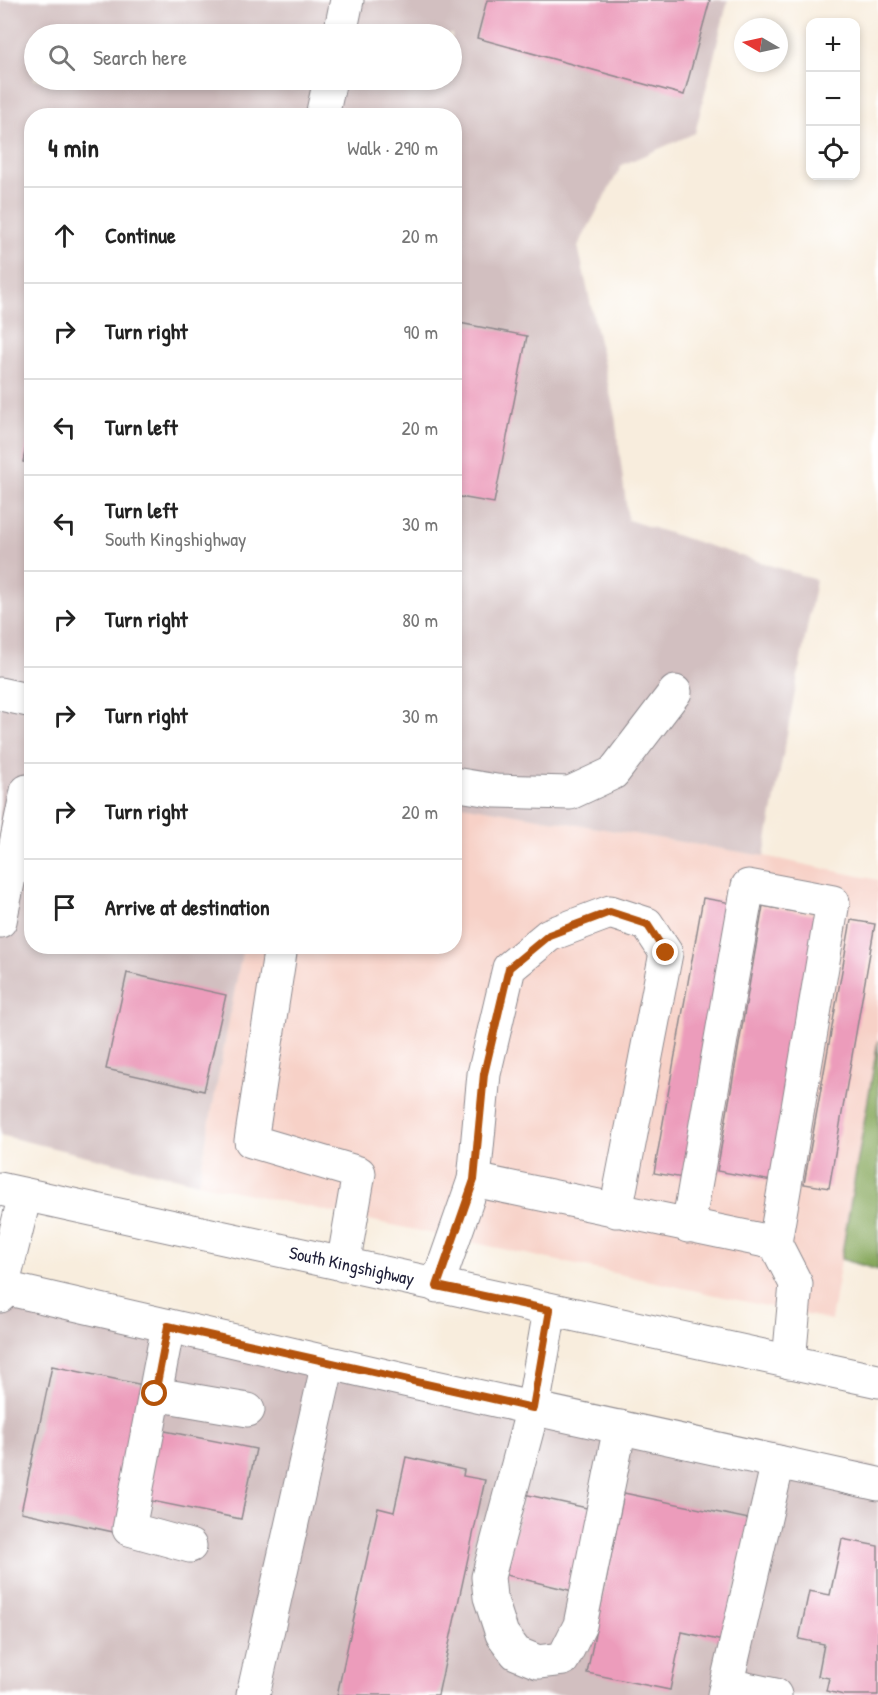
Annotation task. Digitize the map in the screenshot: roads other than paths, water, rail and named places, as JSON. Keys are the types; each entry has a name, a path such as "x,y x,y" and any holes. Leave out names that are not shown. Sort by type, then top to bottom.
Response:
{"main road":[{"path":"342,24 347,0"},
{"path":"324,108 328,90"},
{"path":"462,785 496,791 570,793 613,773 675,692"},
{"path":"0,694 24,699"},
{"path":"0,921 24,805"},
{"path":"688,1226 748,886 833,902 775,1243 796,1284 789,1362"},
{"path":"437,1286 474,1180 484,1074 509,968 549,935 610,912 647,924 666,953 616,1211"},
{"path":"280,954 251,1141 359,1173 343,1265"},
{"path":"474,1180 775,1243"},
{"path":"13,1192 1,1290 878,1484"},
{"name":"South Kingshighway","path":"13,1192 878,1381"},
{"path":"550,1310 533,1408 488,1577 490,1597 502,1634 516,1653 538,1662 563,1659 580,1625 620,1427"},
{"path":"168,1326 129,1529 190,1546"},
{"path":"253,1695 328,1363"},
{"path":"155,1394 248,1410"},
{"path":"775,1695 726,1690 778,1462"}]}
